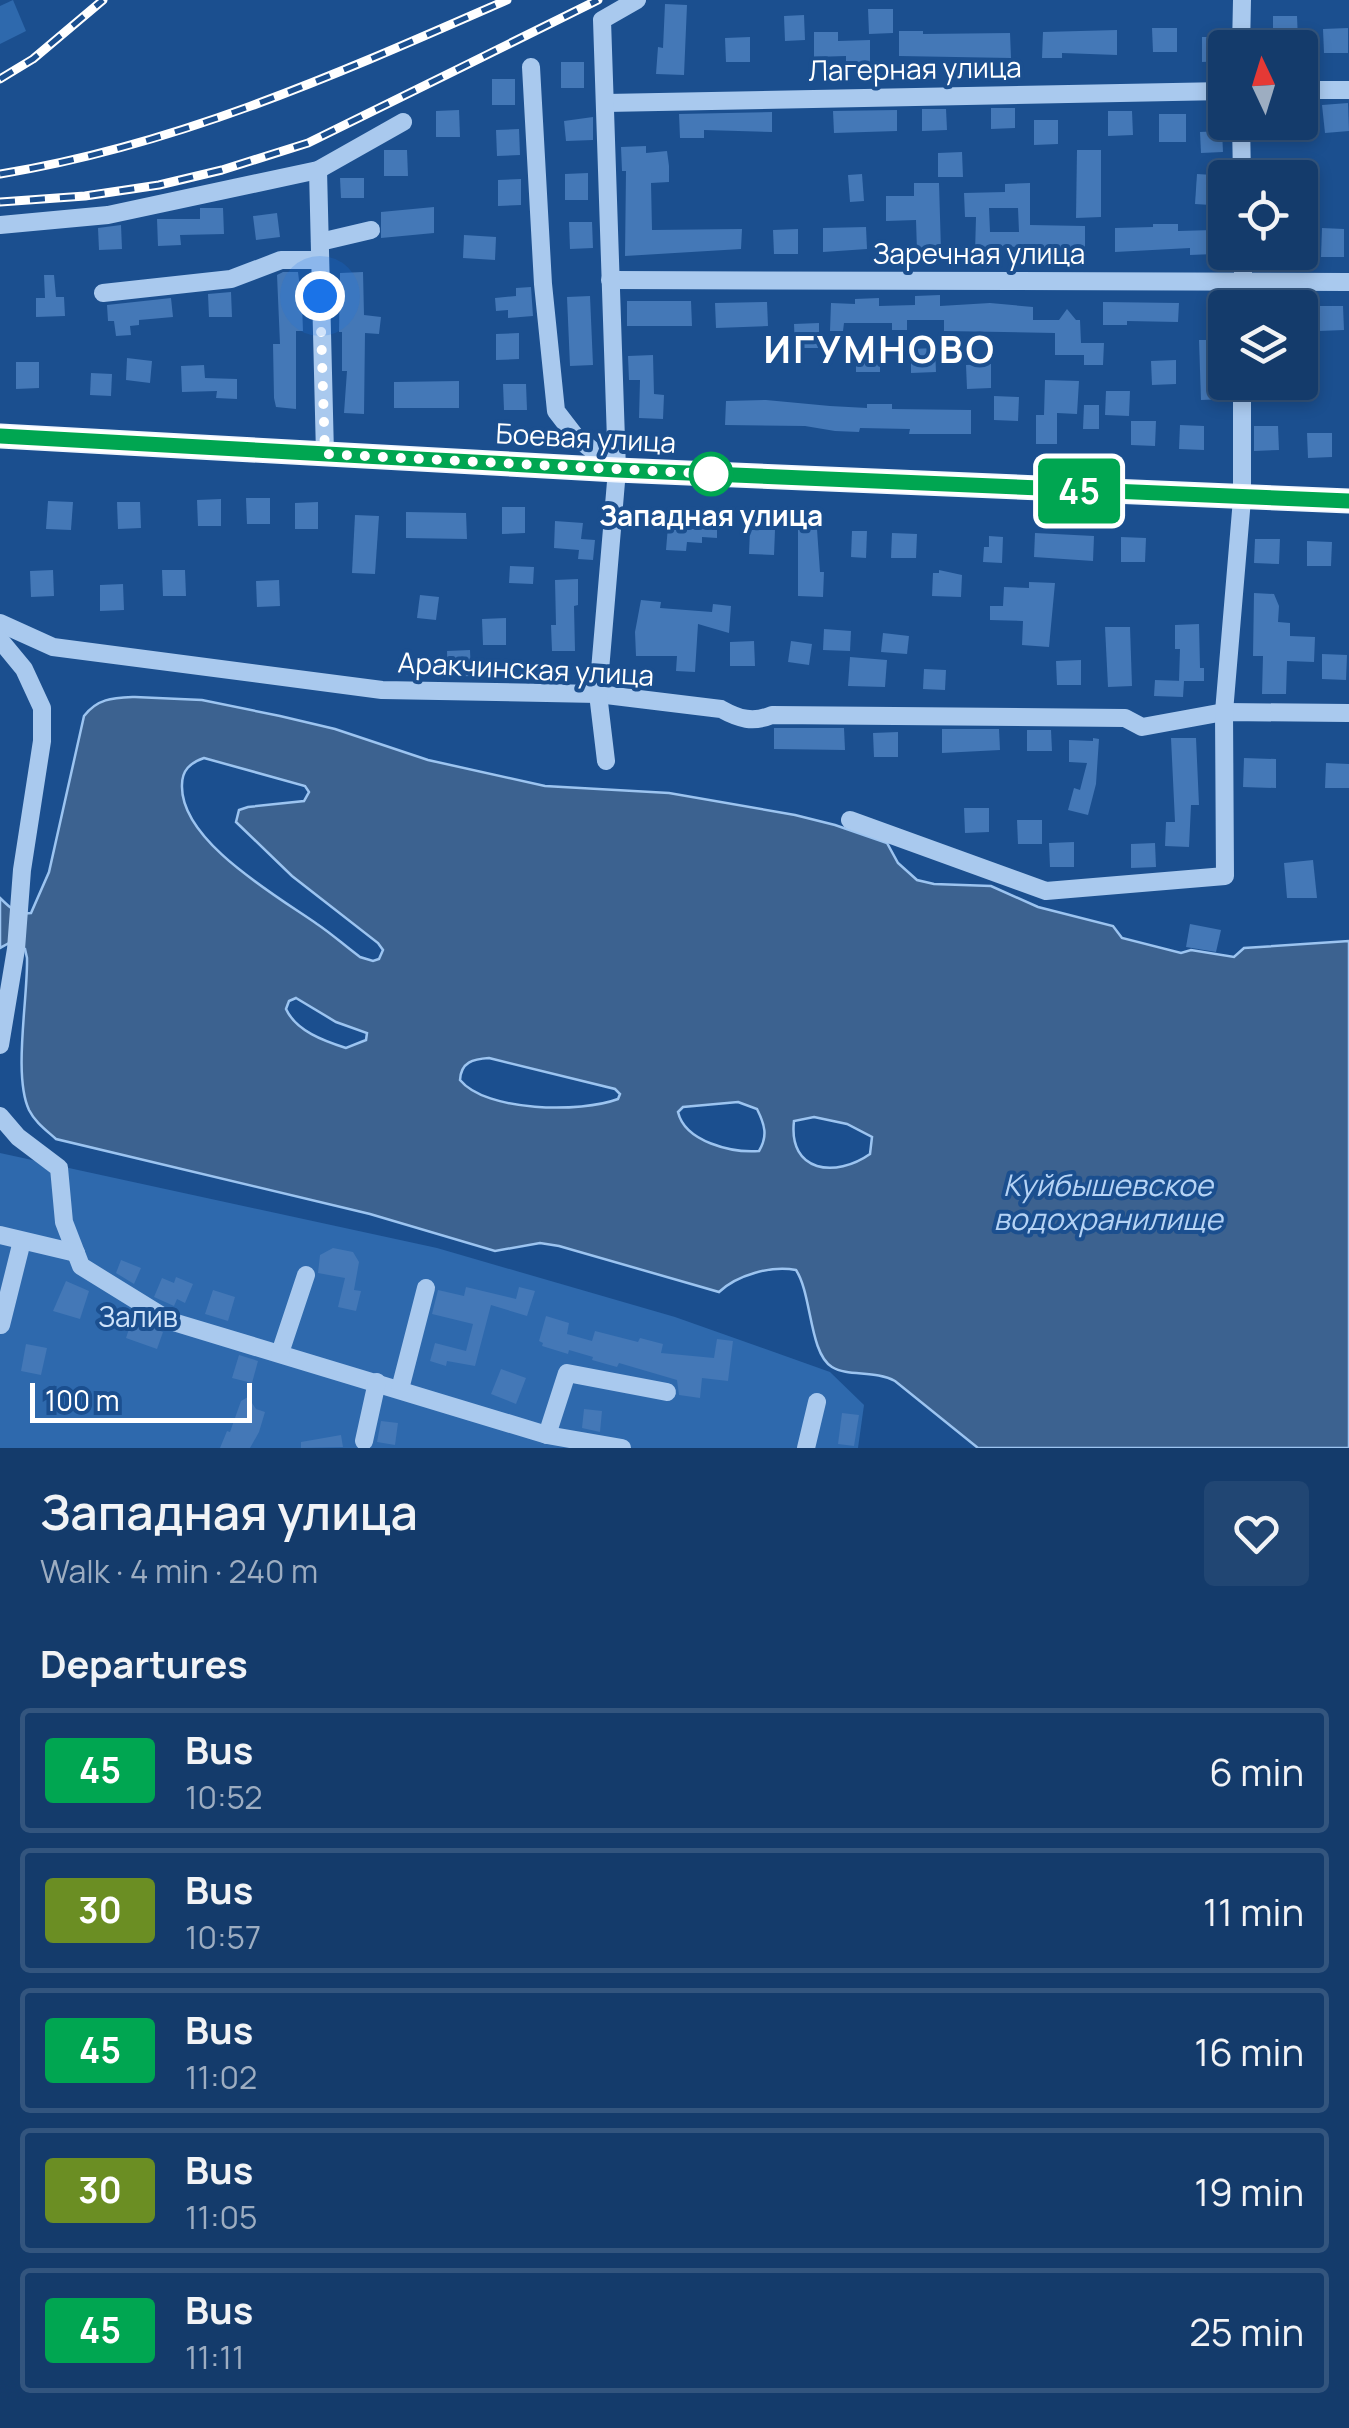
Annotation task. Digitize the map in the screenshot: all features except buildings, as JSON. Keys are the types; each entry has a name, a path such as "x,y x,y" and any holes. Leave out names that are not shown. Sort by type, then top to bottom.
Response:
{"main road":[{"name":"Боевая улица","path":"0,436 617,470 1349,501"}],"street":[{"path":"606,761 598,694 617,470 602,20 638,0"},
{"path":"1241,30 1242,0"},
{"path":"531,67 542,284 556,412 576,437 617,470"},
{"name":"Лагерная улица","path":"606,103 1208,90"},
{"path":"1318,90 1349,90"},
{"path":"0,226 108,215 318,170 403,122"},
{"path":"318,170 325,454"},
{"path":"103,294 230,279 320,251 370,230"},
{"path":"1243,270 1243,290"},
{"name":"Заречная улица","path":"610,280 1349,282"},
{"path":"850,820 1046,891 1225,876 1224,712 1242,499 1242,400"},
{"name":"Аракчинская улица","path":"0,622 53,646 382,690 598,694 721,709 737,718 758,720 772,716 1125,718 1142,727 1224,712 1349,712"},
{"path":"0,640 24,668 42,708 42,741 0,1045"},
{"path":"0,1116 18,1137 59,1168 64,1222 81,1266 170,1322 547,1435 622,1448"},
{"path":"0,1235 76,1252"},
{"path":"1,1325 22,1241"},
{"path":"280,1354 306,1274"},
{"path":"400,1388 426,1288"},
{"path":"547,1435 566,1373 667,1392"},
{"path":"364,1442 376,1382"},
{"path":"806,1448 818,1402"}],"green space":[{"path":"13,0 26,31 0,44 0,6"},
{"name":"Залив","path":"0,1153 437,1248 675,1317 830,1372 864,1405 858,1448 0,1448"}],"water":[{"name":"Куйбышевское водохранилище","path":"127,697 202,700 280,716 335,729 428,760 545,786 669,793 795,815 887,843 898,863 917,880 991,886 1038,907 1113,926 1122,938 1181,953 1191,950 1234,957 1244,948 1349,941 1349,1448 978,1448 895,1381 832,1367 819,1349 796,1270 755,1273 719,1292 559,1246 540,1243 495,1251 370,1214 56,1139 34,1118 24,1095 27,958 25,949 9,943 0,948 0,898 14,910 31,913 49,872 84,716 100,702","holes":["204,758 305,786 309,792 304,801 248,807 239,810 236,822 292,876 378,943 383,950 379,959 360,957 213,846 186,806 182,780 191,765","296,998 336,1022 367,1033 366,1040 346,1048 312,1034 291,1017 286,1009 289,1001","489,1058 615,1089 620,1094 618,1099 602,1104 581,1106 512,1104 473,1091 460,1080 465,1065","738,1102 757,1109 764,1130 762,1146 759,1151 748,1151 711,1144 690,1131 678,1112 683,1107","814,1117 847,1124 872,1137 870,1154 857,1162 829,1168 806,1161 794,1138 794,1121"]}],"railway":[{"path":"0,79 33,59 103,0"},
{"path":"0,174 132,145 196,125 321,79 507,0"},
{"path":"0,202 85,196 159,185 308,143 598,0"}],"bus line":[{"name":"45","path":"0,436 617,470 1349,501"}],"place":[{"name":"Западная улица","path":"711,474"}],"district":[{"name":"ИГУМНОВО","path":"880,350"}],"route":[{"path":"320,296 325,454 711,474"}]}
